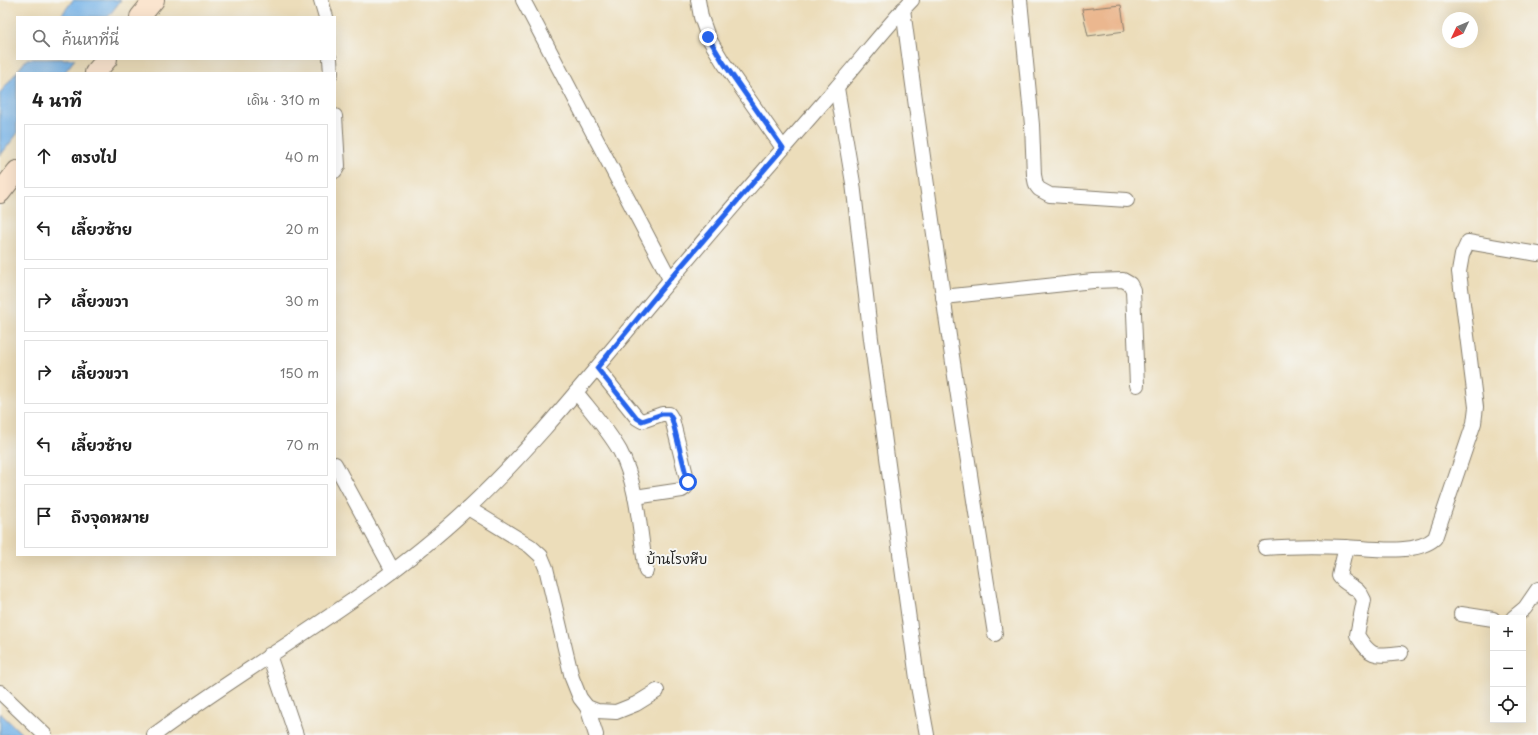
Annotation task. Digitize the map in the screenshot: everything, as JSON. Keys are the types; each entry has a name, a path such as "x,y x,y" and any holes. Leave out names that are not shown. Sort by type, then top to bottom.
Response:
{"street":[{"path":"141,16 154,0"},
{"path":"322,0 326,16"},
{"path":"523,0 670,279"},
{"path":"698,0 701,17 708,37 723,62 783,148"},
{"path":"1020,0 1036,185 1039,189 1050,195 1127,200"},
{"path":"154,735 269,656 353,601 449,526 468,508 543,431 670,279 837,88 908,4"},
{"path":"908,4 943,297 973,504 994,634"},
{"path":"96,72 106,60"},
{"path":"330,60 331,72"},
{"path":"837,88 852,183 873,354 918,686 927,735"},
{"path":"336,133 338,166 336,169"},
{"path":"0,193 16,174"},
{"path":"1265,548 1295,546 1346,547 1385,550 1430,543 1435,538 1474,423 1476,407 1459,272 1462,255 1468,242 1538,254"},
{"path":"943,297 1093,281 1123,280 1130,284 1133,290 1137,385"},
{"path":"597,368 637,418 642,421 662,414 669,414 672,419 688,482 686,487 682,490 635,497"},
{"path":"576,392 608,433 620,452 635,497 646,571"},
{"path":"336,466 393,571"},
{"path":"468,508 530,546 541,556 546,568 572,678 580,698 587,707 596,735"},
{"path":"1346,547 1339,576 1342,581 1355,588 1364,600 1358,635 1370,652 1379,655 1401,653"},
{"path":"1517,615 1525,608 1538,589"},
{"path":"1461,614 1490,619"},
{"path":"269,656 296,735"},
{"path":"587,707 597,711 616,712 636,704 657,691"},
{"path":"0,692 45,735"}],"water":[{"path":"73,0 121,0 109,16 61,16"},
{"path":"26,60 74,60 65,72 17,72"},
{"path":"16,73 16,135 0,156 0,93"},
{"path":"0,713 23,735 0,735"}],"building":[{"path":"1121,5 1125,31 1088,36 1082,9"}],"district":[{"name":"บ้านโรงหีบ","path":"677,558"}],"route":[{"path":"688,482 672,419 669,414 662,414 642,421 637,418 597,368 670,279 783,148 723,62 708,37"}]}
